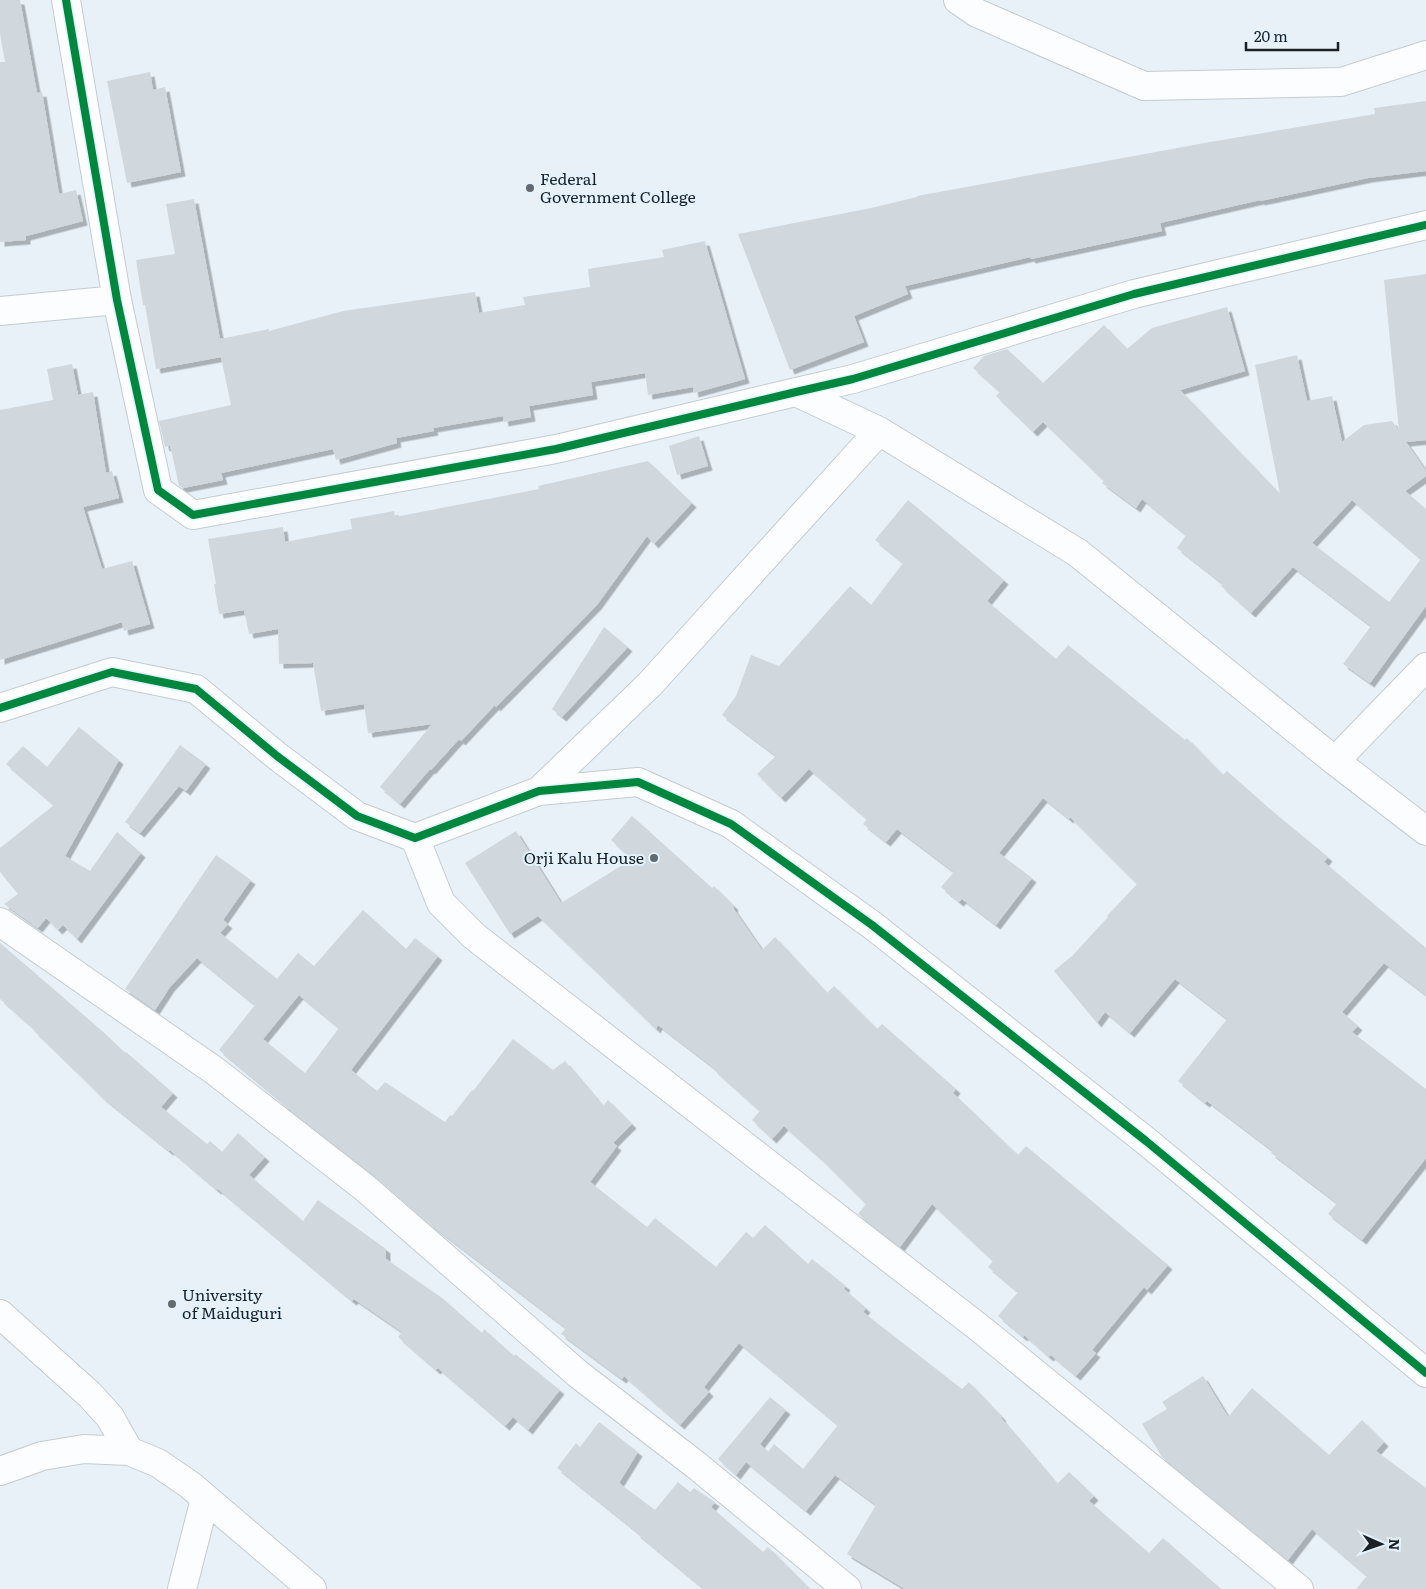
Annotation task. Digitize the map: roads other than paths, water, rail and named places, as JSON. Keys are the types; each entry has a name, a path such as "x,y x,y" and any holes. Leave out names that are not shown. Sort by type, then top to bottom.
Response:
{"street":[{"path":"66,0 117,300 158,490 193,515 556,449 853,379 1134,294 1426,225"},
{"path":"958,0 977,13 1144,86 1341,82 1426,55"},
{"path":"0,311 117,300"},
{"path":"796,392 879,431 1078,553 1334,761 1426,831"},
{"path":"539,790 650,684 879,431"},
{"path":"1334,761 1426,667"},
{"path":"0,708 112,672 196,689 277,756 357,816 415,838 539,790 638,782 731,824 872,925 1138,1134 1426,1373"},
{"path":"415,838 441,903 474,936 974,1324 1300,1589"},
{"path":"0,922 214,1071 364,1188 578,1374 696,1465 848,1589"},
{"path":"0,1314 90,1395 110,1416 129,1451"},
{"path":"0,1471 42,1456 84,1448 129,1451 158,1463 190,1485 312,1589"},
{"path":"182,1589 205,1499"}],"place":[{"name":"Federal Government College","path":"530,188"},
{"name":"Orji Kalu House","path":"654,858"},
{"name":"University of Maiduguri","path":"172,1304"}]}
